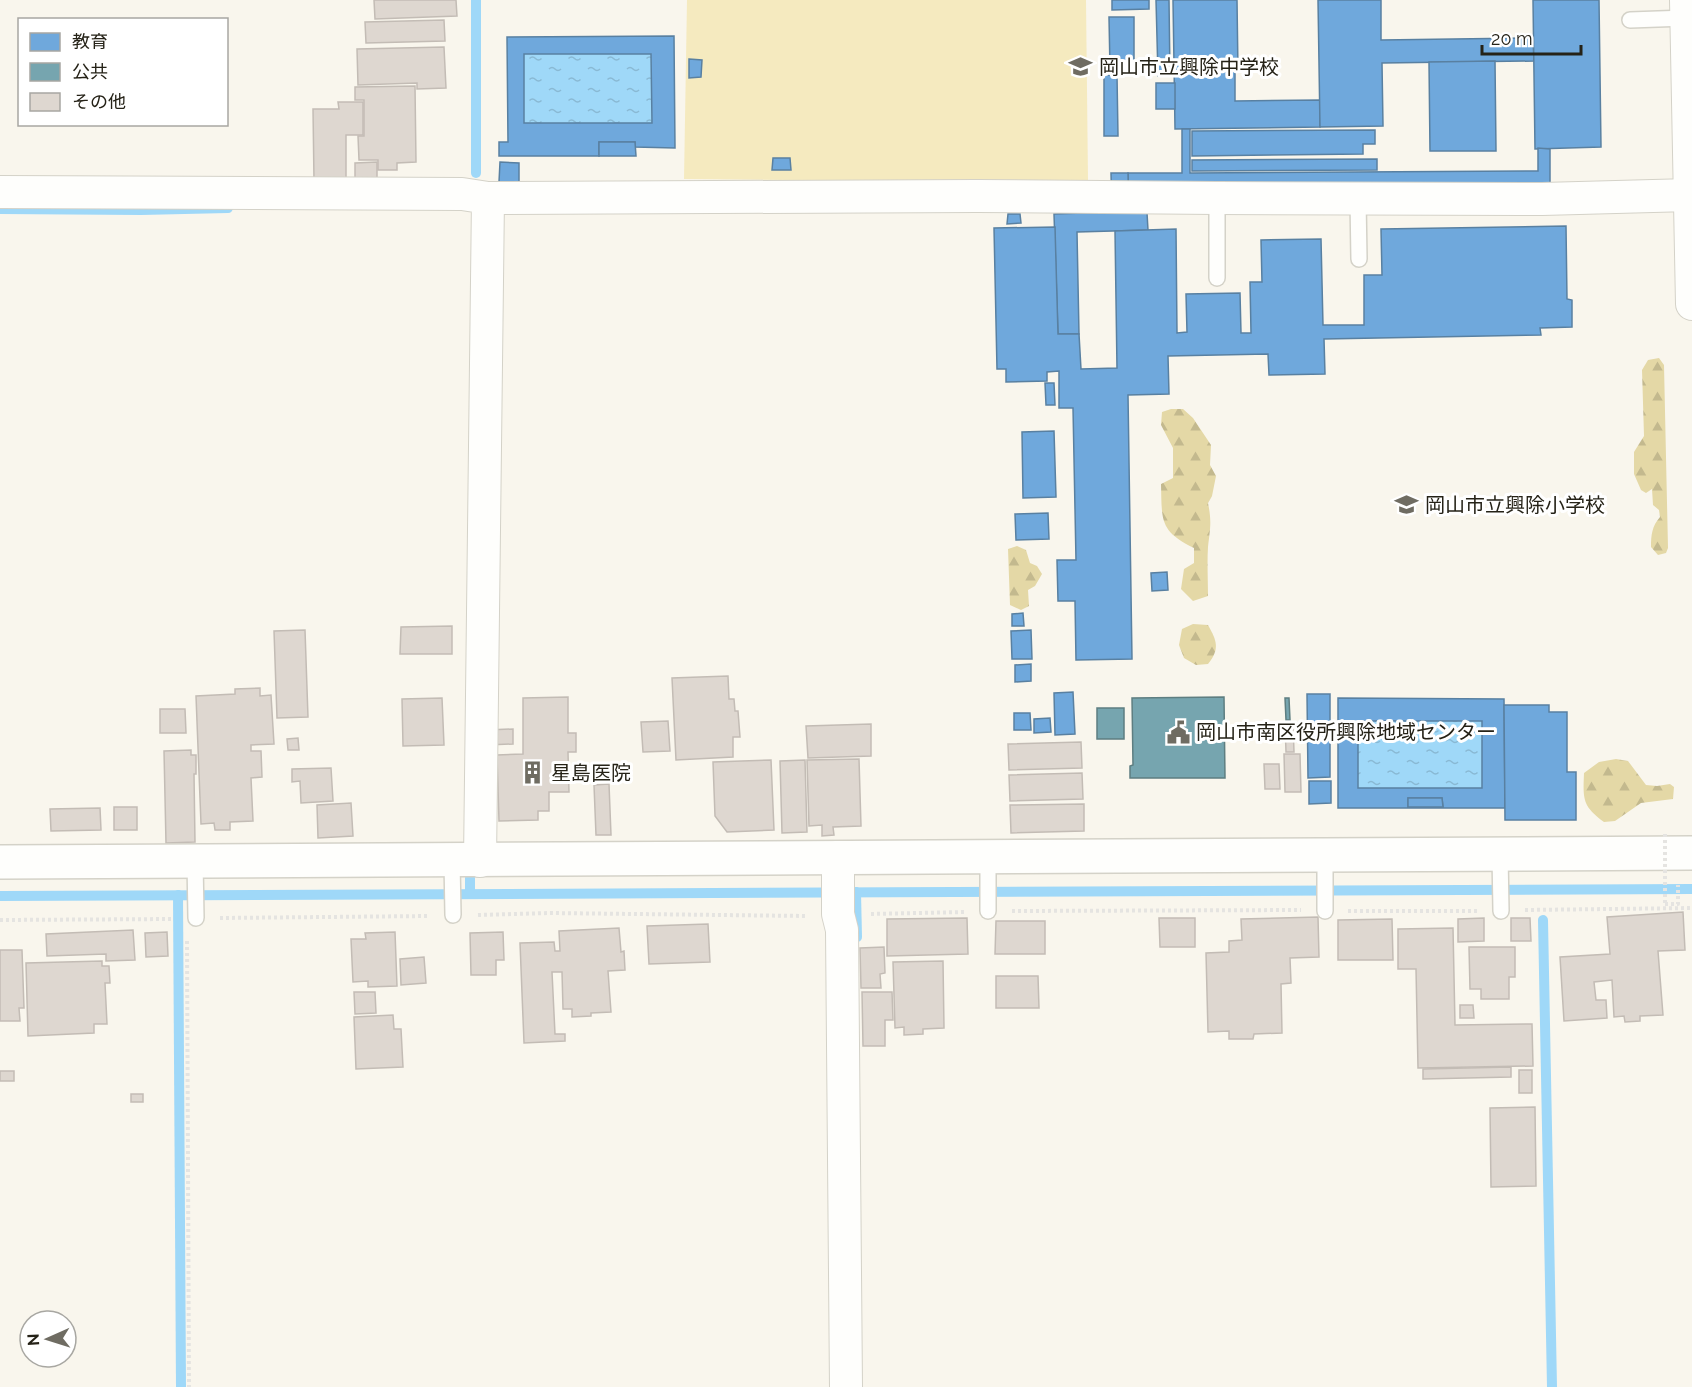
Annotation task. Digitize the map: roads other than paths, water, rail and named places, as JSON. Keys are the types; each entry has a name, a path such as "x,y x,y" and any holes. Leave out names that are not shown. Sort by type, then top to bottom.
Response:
{"street":[{"path":"1686,9 1692,304"},
{"path":"0,192 462,194 488,198 977,195 1542,199 1690,195"},
{"path":"461,867 488,198"},
{"path":"0,862 196,872 461,867 832,889 988,868 1325,868 1685,864"},
{"path":"832,889 842,930 846,1387"}],"lane":[{"path":"1630,20 1686,9"},
{"path":"1217,198 1217,278"},
{"path":"1358,199 1359,259"},
{"path":"1500,866 1501,907"},
{"path":"453,911 461,867"},
{"path":"988,868 988,908"},
{"path":"1325,868 1325,907"},
{"path":"196,872 196,914"}],"water":[{"path":"524,54 651,54 652,123 524,123"},
{"path":"1358,721 1482,721 1482,788 1358,788"}],"waterway":[{"path":"476,0 476,173"},
{"path":"0,209 228,208"},
{"path":"470,878 470,894"},
{"path":"0,896 1692,889"},
{"path":"856,892 857,937"},
{"path":"178,895 181,1387"},
{"path":"1543,920 1552,1387"}],"place":[{"name":"岡山市立興除中学校","path":"1081,67"},
{"name":"岡山市立興除小学校","path":"1407,505"},
{"name":"岡山市南区役所興除地域センター","path":"1178,732"},
{"name":"星島医院","path":"533,773"}]}
